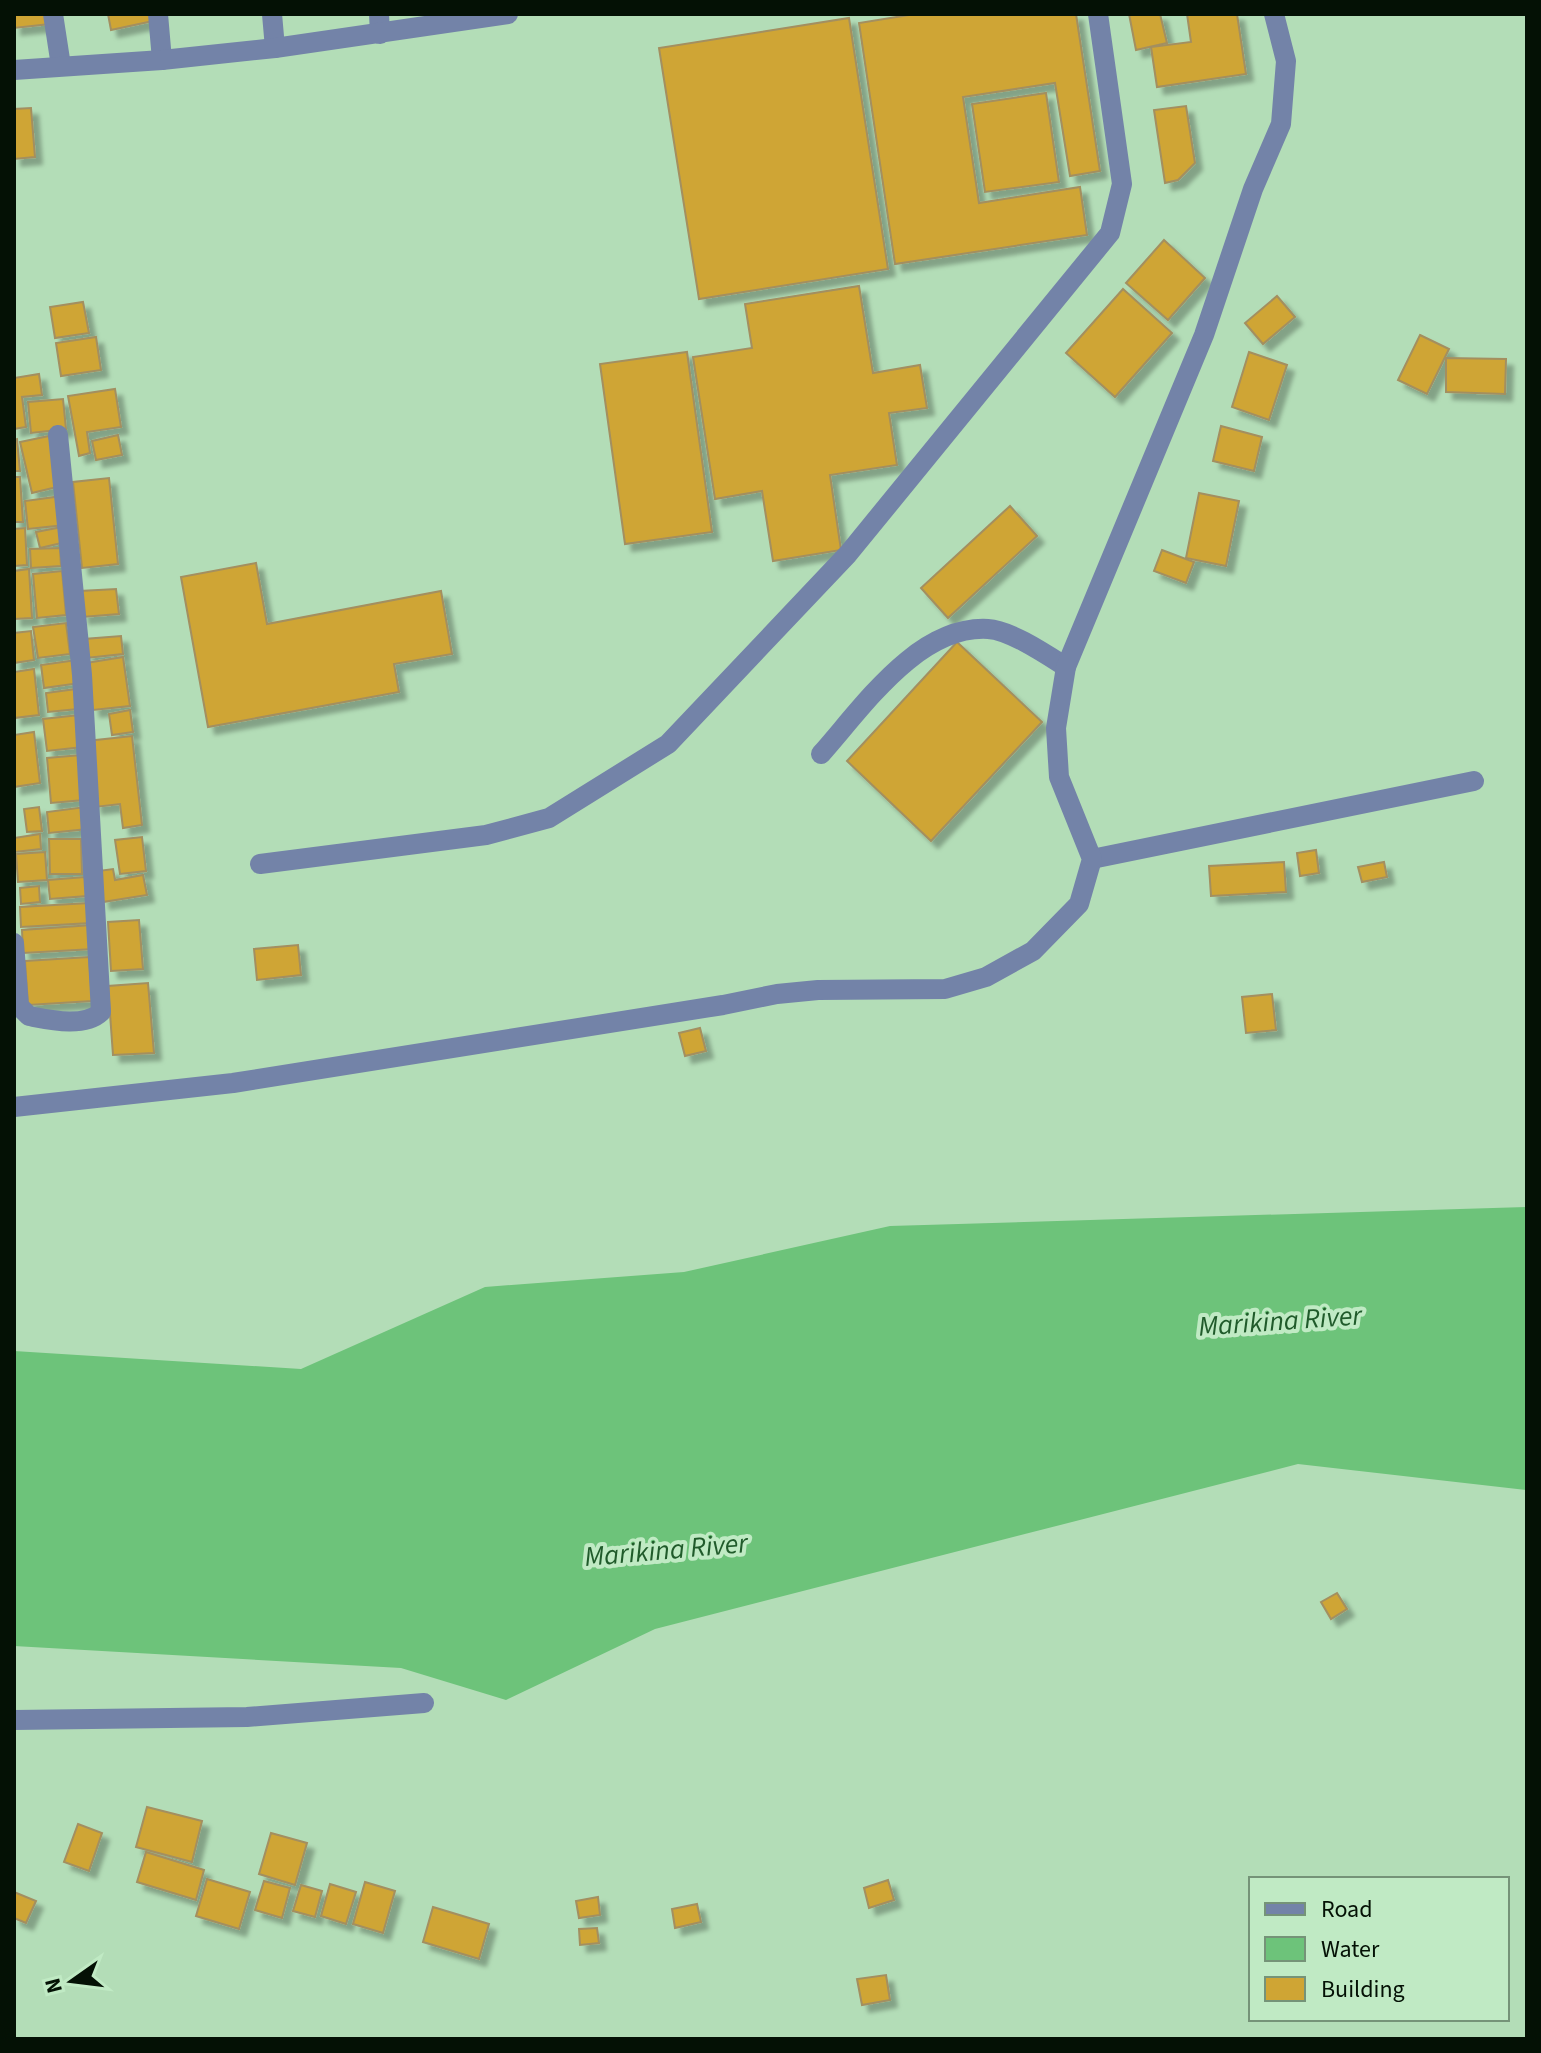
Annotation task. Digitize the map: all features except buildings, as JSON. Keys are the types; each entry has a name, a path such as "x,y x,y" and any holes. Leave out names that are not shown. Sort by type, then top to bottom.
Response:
{"street":[{"path":"53,14 61,66"},
{"path":"158,14 162,60"},
{"path":"272,14 275,48"},
{"path":"260,864 486,835 549,818 668,744 848,554 1110,233 1122,184 1098,14"},
{"path":"14,1107 233,1083 777,994 818,990 945,989 986,977 1033,951 1079,904 1092,859 1059,777 1056,728 1066,667 1204,335 1253,189 1281,124 1286,61 1274,14"},
{"path":"14,70 162,60 275,48 379,24 495,15"},
{"path":"14,943 19,1006 29,1016 81,1021 101,1012 82,675 58,435"},
{"path":"821,754 907,660 948,634 990,628 1032,646 1066,667"},
{"path":"1092,859 1474,781"},
{"path":"14,1720 247,1717 424,1703"}],"water":[{"name":"Marikina River","path":"1527,1207 1527,1490 1298,1464 655,1629 506,1700 401,1668 14,1646 14,1351 301,1369 485,1287 684,1272 890,1226"}]}
